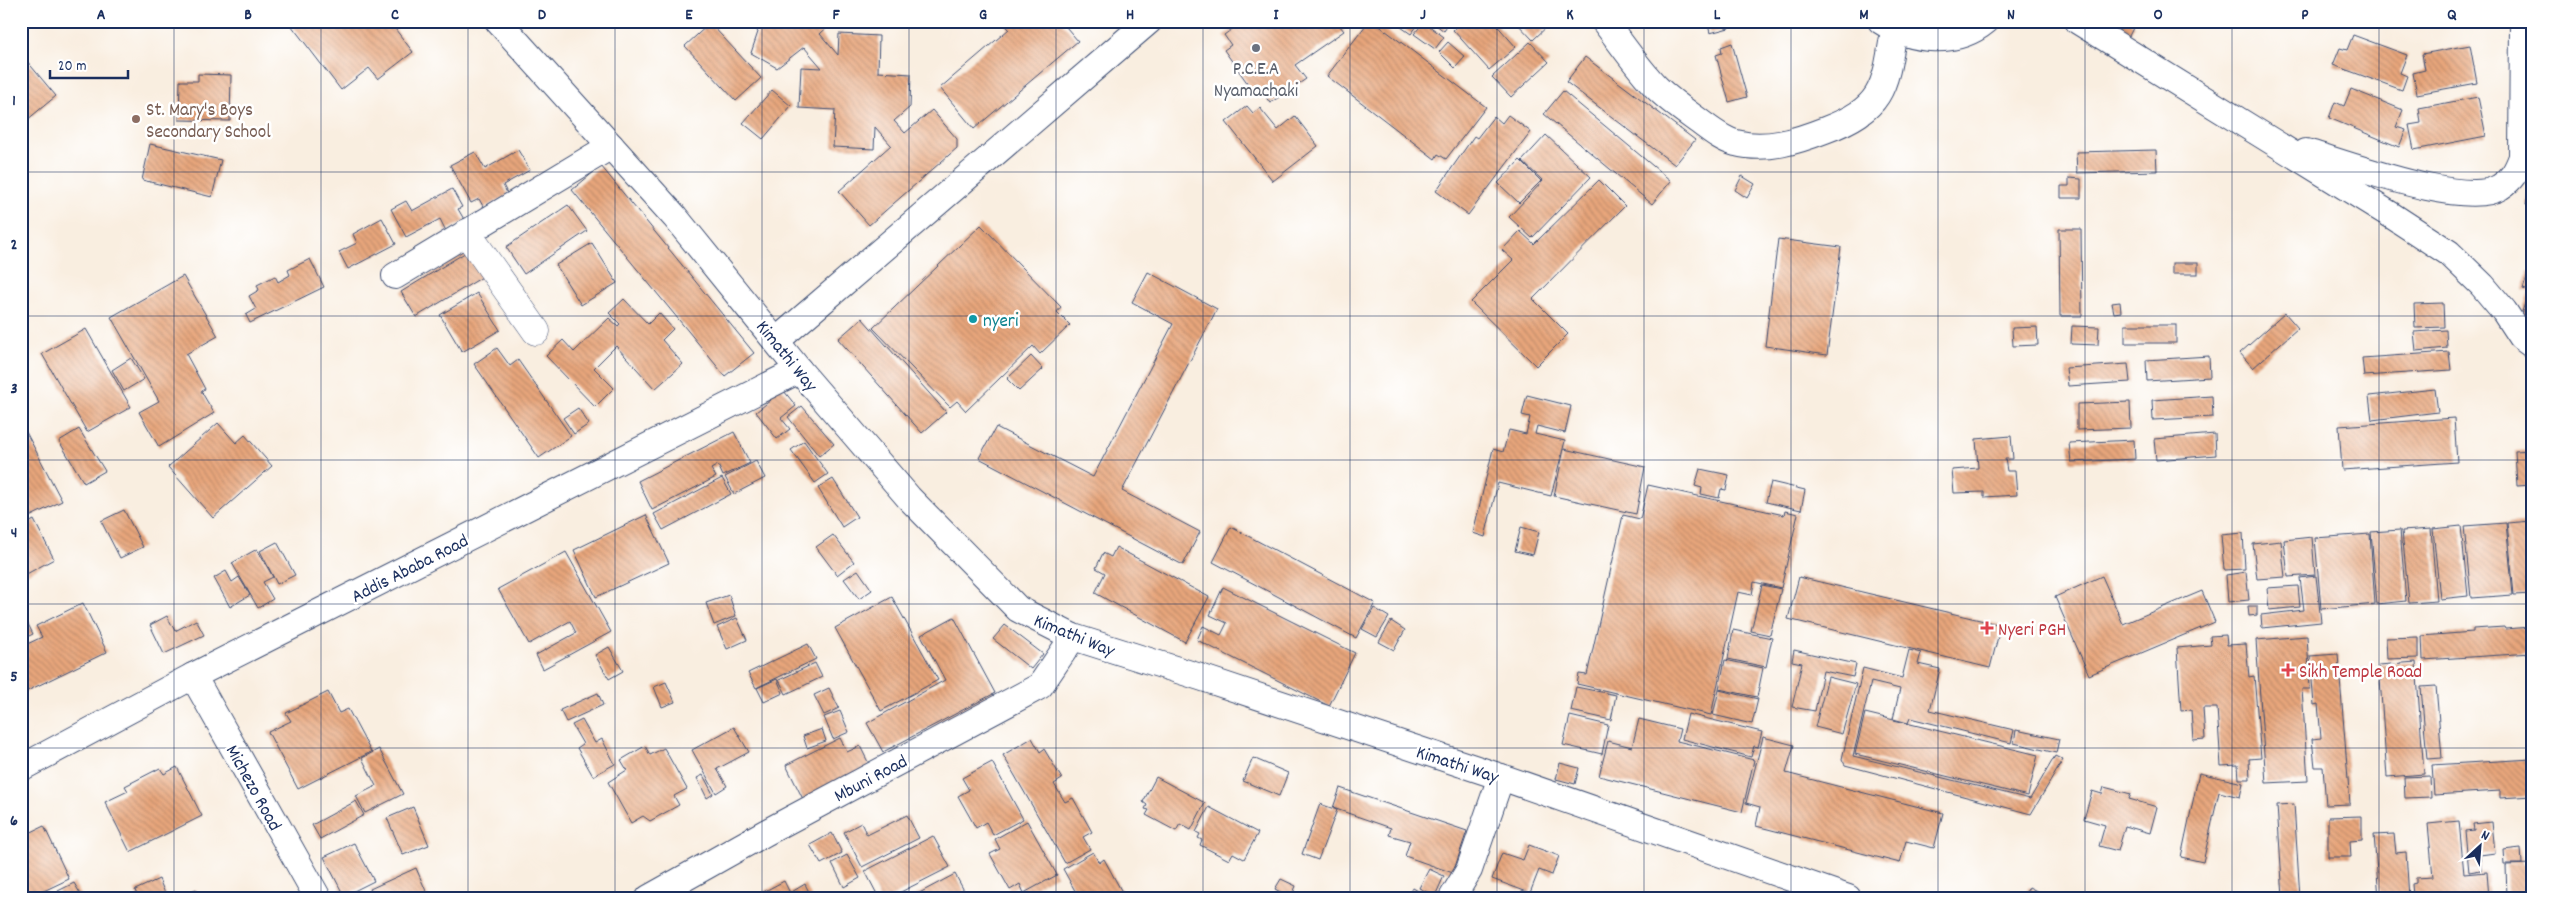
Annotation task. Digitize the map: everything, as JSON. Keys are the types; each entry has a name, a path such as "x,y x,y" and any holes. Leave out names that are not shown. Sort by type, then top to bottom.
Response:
{"street":[{"name":"Kimathi Way","path":"498,21 675,217 800,370 909,498 1018,609 1072,637 1200,676 1501,777 1848,898"},
{"path":"776,341 1149,21"},
{"path":"1604,21 1656,86 1674,102 1721,137 1736,143 1758,146 1802,139 1849,122 1868,108 1881,91 1888,71 1887,25 1937,40 1974,32 1986,21"},
{"path":"2078,21 2449,253 2482,285 2504,311 2521,337 2532,345"},
{"path":"2274,142 2443,191 2478,194 2499,188 2515,176 2522,157 2522,21"},
{"path":"395,276 611,146"},
{"path":"467,233 536,331"},
{"name":"Addis Ababa Road","path":"21,768 193,676 800,370"},
{"name":"Mbuni Road","path":"649,898 1040,686 1072,637"},
{"name":"Michezo Road","path":"193,676 318,898"},
{"path":"1452,898 1469,870 1501,777"}],"building":[{"path":"288,21 389,21 413,52 378,79 369,68 341,90"},
{"path":"748,21 834,21 820,34 838,55 839,34 879,36 878,72 911,74 910,107 894,121 905,133 932,110 957,139 957,148 869,225 839,191 891,145 875,127 874,149 833,147 835,110 799,108 801,67 822,68 804,47 777,68 751,53 758,32"},
{"path":"1002,21 1061,21 1078,41 974,129 940,88 1009,29"},
{"path":"1243,21 1336,21 1344,31 1295,65 1306,79 1270,103 1259,87 1253,91 1224,50 1231,45 1224,35"},
{"path":"1369,21 1373,21 1486,107 1446,159 1438,154 1435,159 1327,76"},
{"path":"1406,21 1421,21 1411,34 1401,27"},
{"path":"1431,21 1451,21 1444,31"},
{"path":"1463,21 1493,21 1516,47 1489,70 1453,30"},
{"path":"1515,21 1553,21 1533,40"},
{"path":"1707,21 1728,21 1729,28 1710,33"},
{"path":"2116,21 2130,21 2134,26 2124,46 2108,30"},
{"path":"1424,22 1444,37 1435,49 1414,34"},
{"path":"710,23 761,78 736,101 685,46"},
{"path":"2353,35 2407,55 2400,73 2407,76 2402,90 2333,65 2340,48 2347,50"},
{"path":"1448,42 1465,57 1455,68 1439,52"},
{"path":"1530,42 1549,62 1511,97 1492,77"},
{"path":"1732,43 1747,97 1729,102 1716,55 1722,53 1721,47"},
{"path":"2470,45 2477,83 2417,94 2413,73 2425,70 2422,54"},
{"path":"21,54 56,96 21,125"},
{"path":"1585,57 1695,140 1675,165 1566,82"},
{"path":"198,74 231,75 230,121 179,120 180,81 198,81"},
{"path":"2351,89 2403,110 2396,127 2406,130 2399,147 2329,118 2335,102 2344,106"},
{"path":"772,90 791,106 763,139 743,123"},
{"path":"1563,91 1671,181 1652,204 1544,114"},
{"path":"2478,97 2486,136 2414,150 2409,125 2421,123 2419,108"},
{"path":"1247,106 1253,113 1260,108 1278,130 1295,116 1318,146 1273,181 1226,122"},
{"path":"1508,115 1531,132 1468,215 1436,191 1474,136 1477,138 1494,116 1502,123"},
{"path":"1546,135 1591,177 1532,238 1509,217 1543,181 1522,161"},
{"path":"150,144 221,160 212,197 142,180"},
{"path":"518,150 530,170 503,185 508,195 484,208 479,199 471,203 450,165 475,152 485,169"},
{"path":"2156,150 2157,171 2077,173 2076,152"},
{"path":"1520,160 1541,181 1519,203 1498,183"},
{"path":"601,166 754,353 725,376 572,190"},
{"path":"1742,176 1755,184 1747,198 1735,190"},
{"path":"2069,178 2081,179 2081,198 2061,198 2061,186 2069,186"},
{"path":"1599,180 1625,206 1533,299 1568,334 1536,366 1471,302 1513,260 1502,250 1520,231 1534,244"},
{"path":"2532,186 2532,206 2526,204"},
{"path":"452,189 462,207 458,209 465,221 446,231 440,219 406,237 391,209 406,201 412,211"},
{"path":"568,205 587,231 524,274 506,247"},
{"path":"382,218 396,244 348,269 339,252 357,243 353,234"},
{"name":"nyeri","path":"981,225 1061,307 1057,312 1070,325 1040,354 1033,346 966,411 957,401 950,407 873,328"},
{"path":"2059,229 2081,229 2082,316 2060,316"},
{"path":"1778,239 1841,247 1827,355 1765,346"},
{"path":"592,243 617,283 581,305 556,265"},
{"path":"468,251 484,276 416,317 401,292"},
{"path":"310,259 324,287 250,323 246,315 256,309 249,296 259,290 257,285 275,276 278,282 290,275 288,270"},
{"path":"2172,263 2198,263 2198,274 2172,274"},
{"path":"2529,271 2532,272 2532,292 2523,289"},
{"path":"1148,272 1217,309 1122,491 1200,532 1183,565 979,458 996,427 1093,477 1173,324 1132,302"},
{"path":"183,276 218,336 186,354 205,389 201,391 214,413 159,447 139,412 159,401 111,317"},
{"path":"2529,292 2532,293 2532,325 2519,320"},
{"path":"477,293 500,330 462,352 440,315"},
{"path":"624,299 648,324 659,313 673,329 662,340 683,364 655,389 616,346 594,368 614,388 595,407 546,356 563,340 574,352 609,318 618,326 620,324 609,313"},
{"path":"2120,302 2121,312 2114,313 2112,303"},
{"path":"2443,303 2444,327 2415,328 2414,304"},
{"path":"2285,313 2298,328 2253,368 2240,353"},
{"path":"862,318 946,412 922,433 838,339"},
{"path":"2125,325 2176,325 2176,343 2125,343"},
{"path":"2072,326 2099,327 2098,345 2071,344"},
{"path":"2037,327 2038,345 2013,346 2012,328"},
{"path":"86,329 131,407 87,432 42,354"},
{"path":"2446,330 2447,348 2416,351 2414,332"},
{"path":"497,348 510,366 518,360 571,436 539,458 474,364"},
{"path":"2449,352 2451,370 2364,376 2362,358"},
{"path":"1031,356 1043,369 1019,391 1007,379"},
{"path":"2209,356 2210,377 2147,381 2146,360"},
{"path":"131,358 144,379 124,391 112,370"},
{"path":"2128,364 2130,382 2068,386 2066,368"},
{"path":"780,386 796,406 781,418 790,429 777,439 756,412 771,400 767,395"},
{"path":"2435,389 2438,412 2372,420 2369,396"},
{"path":"1527,395 1571,406 1565,433 1537,426 1535,434 1565,441 1551,496 1498,483 1485,537 1473,533 1493,449 1503,452 1509,430 1526,434 1530,417 1522,415"},
{"path":"2212,396 2213,417 2153,420 2152,400"},
{"path":"2130,402 2131,428 2077,430 2077,404"},
{"path":"802,406 834,444 819,456 788,417"},
{"path":"578,408 589,424 574,434 563,418"},
{"path":"2454,418 2457,462 2342,470 2339,426"},
{"path":"218,423 236,443 245,435 272,466 213,518 168,467"},
{"path":"79,429 105,471 84,483 59,441"},
{"path":"26,432 62,501 27,518 21,507 21,434"},
{"path":"734,432 750,463 723,476 718,465 711,469 716,477 652,510 638,481"},
{"path":"2215,434 2216,455 2156,460 2154,439"},
{"path":"2011,436 2013,459 2005,459 2007,471 2015,471 2017,495 1984,497 1984,492 1954,493 1952,470 1978,468 1976,439"},
{"path":"2134,440 2135,459 2071,462 2069,443"},
{"path":"804,441 828,474 815,483 791,450"},
{"path":"1564,449 1645,467 1636,514 1554,496"},
{"path":"2532,450 2532,485 2517,486 2515,451"},
{"path":"756,461 765,478 734,494 725,477"},
{"path":"1700,469 1729,475 1726,490 1721,489 1719,498 1701,494 1702,488 1695,486"},
{"path":"722,478 731,494 663,530 654,514"},
{"path":"833,479 857,517 842,527 818,488"},
{"path":"1771,482 1805,490 1801,510 1766,502"},
{"path":"1648,485 1784,515 1785,511 1798,514 1781,588 1754,582 1752,595 1738,592 1711,715 1577,684 1579,674 1587,675 1623,515 1640,519"},
{"path":"124,510 143,547 120,558 101,521"},
{"path":"646,515 669,563 596,597 574,550"},
{"path":"34,520 54,559 21,577 21,527"},
{"path":"2532,521 2532,594 2514,595 2507,523"},
{"path":"2506,523 2513,595 2471,598 2464,526"},
{"path":"2461,526 2468,596 2440,599 2433,529"},
{"path":"1231,527 1375,603 1356,638 1213,562"},
{"path":"1521,527 1539,532 1533,555 1515,551"},
{"path":"2431,529 2437,601 2409,603 2402,531"},
{"path":"2400,530 2406,601 2377,604 2371,532"},
{"path":"2243,533 2245,569 2224,570 2221,535"},
{"path":"2370,534 2375,604 2321,609 2315,538"},
{"path":"833,535 854,562 837,575 816,547"},
{"path":"2312,537 2315,575 2288,577 2284,540"},
{"path":"2281,541 2285,577 2257,579 2253,544"},
{"path":"277,542 295,575 277,584 260,551"},
{"path":"1116,547 1209,597 1185,642 1095,593 1105,573 1096,568 1103,553 1111,557"},
{"path":"257,549 273,577 263,582 273,599 258,608 232,563"},
{"path":"566,552 611,632 543,669 536,655 576,633 570,621 529,644 498,589"},
{"path":"858,570 872,590 859,599 844,579"},
{"path":"226,571 232,582 239,577 250,595 230,607 214,578"},
{"path":"2246,572 2249,600 2228,602 2226,575"},
{"path":"2102,576 2123,624 2202,591 2215,622 2089,675 2055,597"},
{"path":"2316,576 2321,622 2262,628 2261,615 2304,610 2300,578"},
{"path":"1799,577 2001,625 1990,668 1788,619"},
{"path":"1762,585 1781,589 1770,635 1751,631"},
{"path":"2298,586 2300,607 2269,610 2267,588"},
{"path":"1223,587 1355,653 1329,706 1197,640 1203,626 1221,635 1227,623 1210,615"},
{"path":"729,595 736,616 714,625 706,603"},
{"path":"892,597 938,680 881,711 835,628"},
{"path":"83,603 107,652 21,694 21,647 42,637 36,626"},
{"path":"2248,606 2257,606 2257,615 2249,616"},
{"path":"1374,608 1389,617 1377,637 1362,629"},
{"path":"167,616 175,631 196,620 204,635 164,654 150,625"},
{"path":"954,617 995,693 883,752 867,723 945,680 921,635"},
{"path":"737,618 747,640 727,649 717,627"},
{"path":"1391,621 1405,630 1394,650 1379,642"},
{"path":"28,624 33,634 21,640 21,628"},
{"path":"1005,625 1043,654 1031,669 993,639"},
{"path":"2504,627 2505,629 2532,627 2532,653 2423,660 2422,636 2473,632 2473,629"},
{"path":"1733,630 1772,638 1766,667 1728,659"},
{"path":"2226,635 2227,645 2246,644 2249,677 2254,676 2261,758 2249,759 2250,779 2239,779 2238,765 2221,766 2217,708 2203,708 2205,739 2193,740 2191,710 2181,711 2177,648 2211,645 2210,636"},
{"path":"2307,636 2310,689 2302,689 2308,781 2266,783 2256,640"},
{"path":"2418,637 2418,658 2387,659 2386,638"},
{"path":"808,644 816,659 756,688 748,673"},
{"path":"609,647 623,671 609,679 595,655"},
{"path":"1794,650 1856,664 1853,677 1823,671 1815,711 1792,707 1802,663 1792,661"},
{"path":"1909,650 1921,653 1918,664 1940,669 1930,710 2014,730 2011,743 1910,718 1908,723 1893,719 1900,689 1871,682 1853,756 2030,799 2055,756 2063,760 2031,814 1845,765 1842,759 1863,668 1902,678"},
{"path":"2338,654 2350,804 2326,805 2323,767 2315,767 2312,739 2321,738 2318,704 2314,705 2310,656"},
{"path":"1725,660 1763,668 1757,697 1719,689"},
{"path":"2416,662 2424,774 2387,777 2379,665"},
{"path":"815,663 822,677 786,694 779,680"},
{"path":"1828,677 1856,684 1842,734 1815,727"},
{"path":"777,679 783,693 764,702 757,688"},
{"path":"666,682 675,702 662,707 654,687"},
{"path":"2436,686 2442,758 2427,759 2421,687"},
{"path":"1576,687 1616,695 1611,720 1571,711"},
{"path":"829,688 839,708 824,715 814,695"},
{"path":"1719,690 1758,699 1752,724 1713,715"},
{"path":"328,692 339,713 348,709 371,752 298,789 268,732 291,721 286,713"},
{"path":"598,693 603,705 566,722 560,710"},
{"path":"840,711 849,732 833,739 824,717"},
{"path":"1865,713 2038,755 2028,796 1855,754"},
{"path":"1688,714 1762,732 1758,747 1754,746 1751,757 1682,739"},
{"path":"1570,716 1608,725 1602,754 1563,745"},
{"path":"1639,719 1680,729 1677,741 1754,760 1742,812 1599,776 1608,741 1632,747"},
{"path":"582,720 595,743 602,739 615,764 593,776 577,748 583,744 572,725"},
{"path":"734,727 749,752 717,769 727,786 716,793 692,750"},
{"path":"822,729 826,741 807,748 803,736"},
{"path":"2016,730 2059,739 2056,753 2014,743"},
{"path":"1763,737 1794,745 1786,773 1943,813 1934,848 1906,841 1900,863 1756,826 1760,807 1746,803"},
{"path":"840,738 847,752 860,746 871,768 804,801 786,765"},
{"path":"1032,738 1040,752 1044,749 1062,779 1054,784 1065,802 1073,798 1092,832 1083,837 1090,849 1065,863 1003,755"},
{"path":"645,746 650,755 664,748 687,789 674,796 679,805 650,821 643,816 631,823 608,782 627,770 621,760"},
{"path":"379,749 403,794 365,813 356,796 376,786 362,758"},
{"path":"1253,758 1288,773 1279,796 1243,781"},
{"path":"2532,759 2532,796 2500,798 2500,791 2434,795 2432,765"},
{"path":"992,762 1023,819 993,835 986,822 976,828 958,796 969,790 962,778"},
{"path":"1560,763 1579,768 1575,784 1556,779"},
{"path":"177,767 202,816 130,852 105,802 128,791 125,786 160,768 164,774"},
{"path":"2199,773 2243,783 2240,797 2219,792 2203,862 2181,857"},
{"path":"703,775 713,794 707,798 697,778"},
{"path":"2430,776 2431,797 2405,798 2404,777"},
{"path":"1156,777 1205,803 1191,830 1180,824 1176,831 1146,815 1149,810 1145,809 1147,805 1143,802"},
{"path":"2104,787 2131,794 2129,799 2157,807 2150,833 2125,826 2118,851 2099,846 2105,825 2084,819 2092,791 2102,794"},
{"path":"1340,788 1467,831 1453,873 1405,856 1410,841 1389,835 1391,828 1333,808"},
{"path":"356,801 364,815 320,839 312,825"},
{"path":"1320,804 1337,810 1318,860 1302,854"},
{"path":"2294,804 2300,898 2283,898 2277,805"},
{"path":"413,807 429,845 403,855 387,818"},
{"path":"1209,807 1258,833 1244,859 1233,853 1229,860 1200,845 1202,840 1198,838 1200,834 1196,832"},
{"path":"907,815 919,838 862,867 844,832 861,823 867,835"},
{"path":"2362,816 2362,840 2350,841 2351,857 2328,857 2328,817"},
{"path":"1027,821 1057,875 1024,893 1020,884 1010,890 990,854 1000,849 995,839"},
{"path":"2459,821 2464,874 2487,872 2489,898 2417,898 2417,895 2413,896 2412,884 2416,883 2416,878 2433,877 2428,824"},
{"path":"2492,822 2495,853 2480,855 2481,870 2469,872 2465,831 2474,830 2473,824"},
{"path":"44,826 69,879 29,898 21,898 21,837"},
{"path":"832,833 842,853 821,864 810,845"},
{"path":"2394,834 2396,853 2406,852 2409,898 2379,898 2374,835"},
{"path":"933,836 950,867 889,898 879,898 865,871"},
{"path":"354,843 374,881 344,896 324,857"},
{"path":"1529,845 1559,856 1552,875 1539,870 1530,893 1492,879 1502,853 1523,860"},
{"path":"2521,848 2522,864 2504,864 2503,850"},
{"path":"1093,852 1099,863 1104,859 1122,892 1115,896 1116,898 1079,898 1063,869"},
{"path":"847,855 860,878 844,887 832,863"},
{"path":"2532,864 2532,897 2507,898 2506,865"},
{"path":"416,868 429,898 374,898 370,889"},
{"path":"1429,869 1444,876 1435,896 1419,888"},
{"path":"955,874 968,898 910,898"},
{"path":"159,879 167,898 138,898 135,890"},
{"path":"1281,879 1296,886 1291,898 1275,889"},
{"path":"784,881 790,893 805,884 812,898 752,898"},
{"path":"74,883 83,898 62,898 58,891"},
{"path":"2029,887 2050,898 2023,898"},
{"path":"1413,888 1425,895 1423,898 1408,898"},
{"path":"196,889 199,898 176,898"}],"place":[{"name":"P.C.E.A Nyamachaki","path":"1256,48"},
{"name":"St. Mary's Boys Secondary School","path":"136,119"},
{"name":"nyeri","path":"973,319"},
{"name":"Nyeri PGH","path":"1987,628"},
{"name":"Sikh Temple Road","path":"2288,670"}]}
